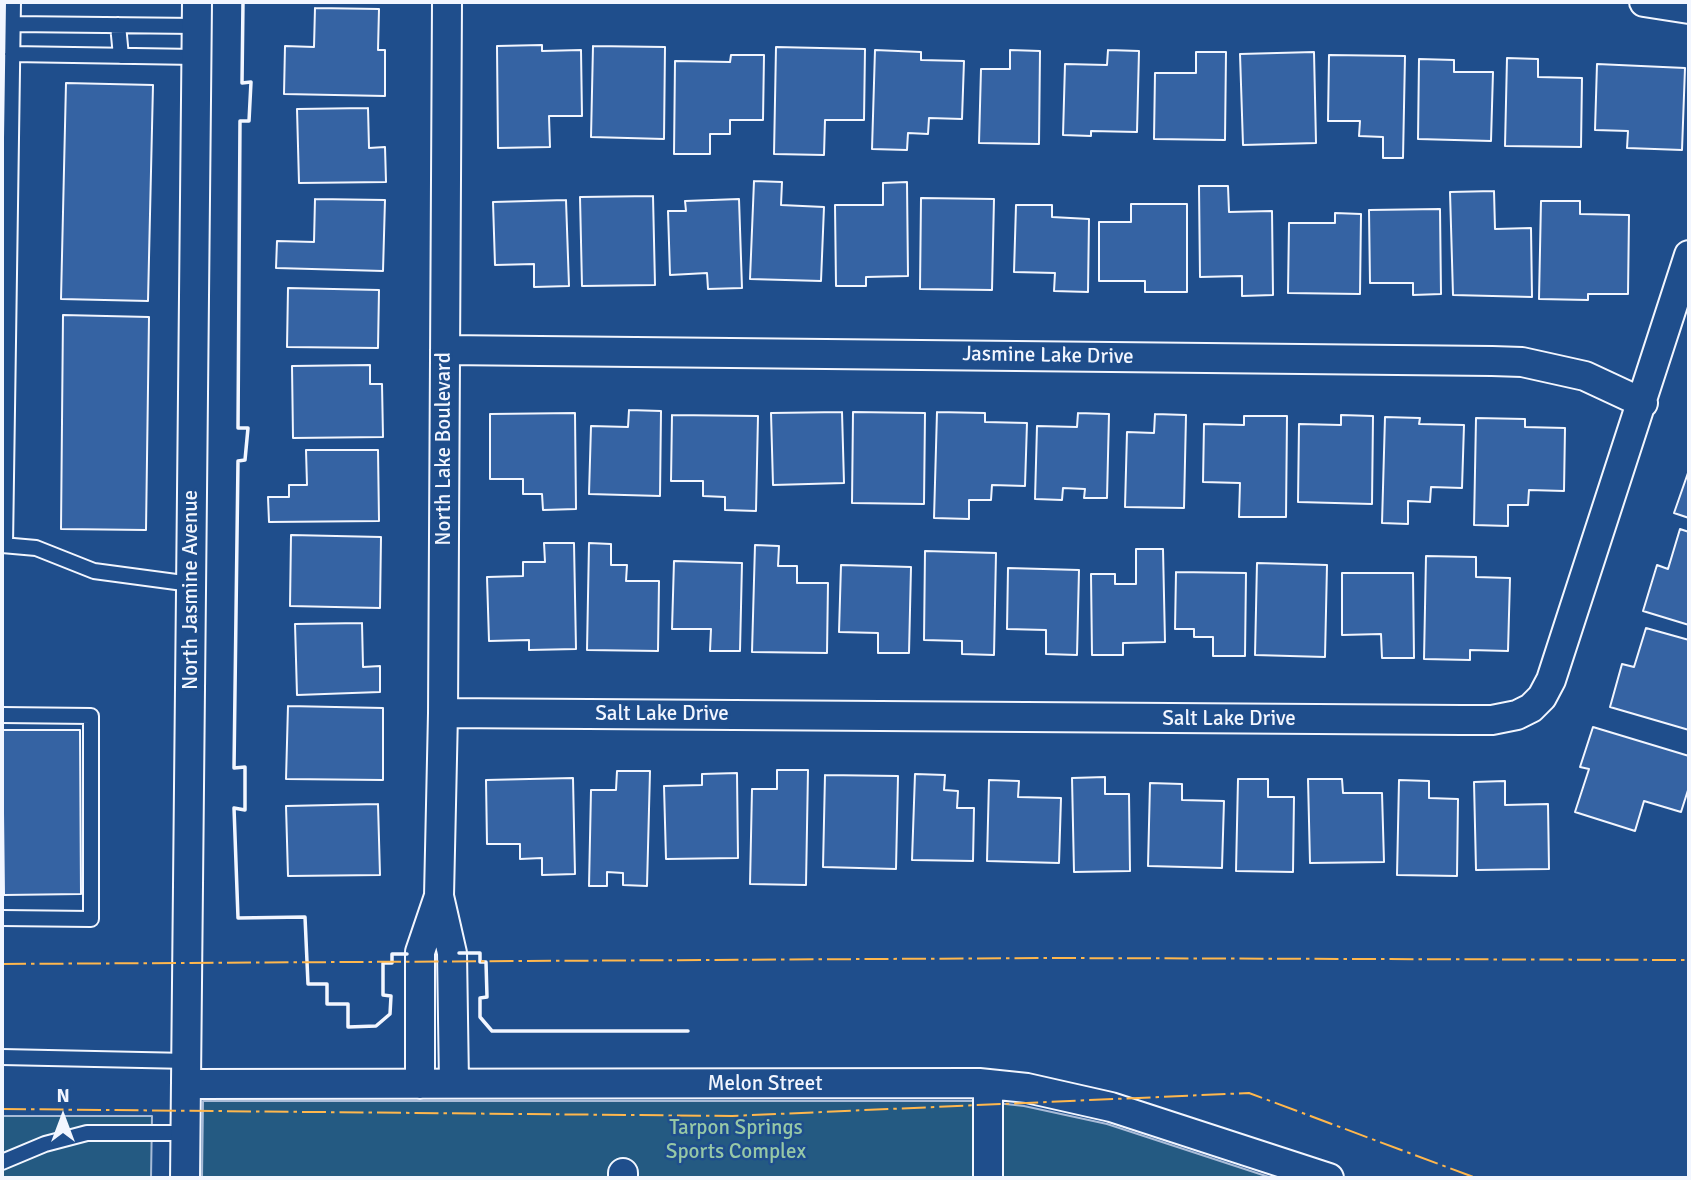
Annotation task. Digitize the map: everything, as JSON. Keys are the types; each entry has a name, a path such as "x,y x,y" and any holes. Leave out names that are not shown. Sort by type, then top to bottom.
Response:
{"street":[{"name":"North Lake Boulevard","path":"447,2 443,713 439,896 452,953 454,1083"},
{"path":"1644,2 1689,9"},
{"name":"North Jasmine Avenue","path":"185,1178 196,14"},
{"name":"Salt Lake Drive","path":"443,713 1462,720 1492,720 1517,715 1531,708 1542,697 1551,680 1689,255"},
{"name":"Jasmine Lake Drive","path":"445,350 1522,362 1585,376 1643,403"},
{"name":"North Lake Boulevard","path":"420,1084 420,952 439,896"},
{"name":"Melon Street","path":"188,1072 420,1084 988,1084 1027,1088 1111,1107 1329,1178"},
{"path":"988,1084 988,1178"}],"lane":[{"path":"13,2 3,545 36,548 94,571 191,584"},
{"path":"13,24 118,25 196,14"},
{"path":"118,25 121,56"},
{"path":"12,54 196,57"},
{"path":"2,715 91,716 90,919 2,918"},
{"path":"2,1057 188,1072"},
{"path":"2,1163 45,1144 87,1133 186,1133"}],"green space":[{"name":"Tarpon Springs Sports Complex","path":"203,1101 978,1101 1024,1106 1107,1124 1272,1178 202,1178"},
{"path":"2,1116 152,1116 151,1178 2,1178"}],"building":[{"path":"315,8 379,9 378,50 385,50 385,96 284,94 285,46 314,47"},
{"path":"542,45 542,51 581,50 582,116 549,116 550,147 498,148 497,46"},
{"path":"593,46 665,47 664,139 591,137"},
{"path":"776,47 865,49 864,120 825,120 824,155 774,154"},
{"path":"875,50 921,52 921,60 964,61 962,119 929,118 928,134 908,133 907,150 872,149"},
{"path":"1010,50 1040,51 1039,144 979,143 981,69 1010,69"},
{"path":"1108,50 1139,51 1137,132 1091,131 1091,136 1063,135 1065,64 1107,65"},
{"path":"1196,52 1226,52 1225,140 1154,139 1155,73 1196,73"},
{"path":"1314,52 1316,143 1243,145 1240,54"},
{"path":"731,55 764,55 763,120 730,120 730,134 710,134 710,154 674,154 675,61 730,62"},
{"path":"1329,55 1405,56 1403,158 1383,158 1383,137 1359,136 1360,121 1328,121"},
{"path":"1507,58 1538,59 1538,77 1582,78 1581,147 1505,146"},
{"path":"1419,59 1454,60 1454,72 1493,72 1491,141 1418,139"},
{"path":"1597,64 1685,68 1682,150 1627,148 1628,131 1595,130"},
{"path":"66,83 153,85 148,301 61,299"},
{"path":"368,108 369,148 385,147 386,182 299,183 297,109"},
{"path":"754,181 782,182 781,205 824,207 821,281 750,279"},
{"path":"907,182 908,276 866,277 866,286 836,286 835,205 883,205 883,183"},
{"path":"1199,186 1228,186 1229,212 1272,211 1273,295 1242,296 1242,276 1200,277"},
{"path":"1494,191 1495,229 1531,228 1532,297 1453,295 1450,192"},
{"path":"653,196 655,285 582,286 580,197"},
{"path":"921,198 994,199 992,290 920,289"},
{"path":"315,199 385,200 383,271 276,268 277,241 314,242"},
{"path":"739,199 742,288 708,289 707,273 670,275 668,211 686,211 685,201"},
{"path":"566,200 569,286 534,287 534,264 495,265 493,202"},
{"path":"1541,201 1580,201 1580,214 1629,215 1628,294 1588,294 1588,300 1539,299"},
{"path":"1131,204 1187,204 1187,292 1145,292 1145,281 1099,281 1099,222 1131,222"},
{"path":"1016,205 1052,205 1052,217 1089,219 1088,292 1054,291 1055,273 1014,272"},
{"path":"1440,209 1441,294 1413,295 1413,283 1370,283 1369,210"},
{"path":"1335,213 1361,214 1360,294 1288,293 1289,223 1335,223"},
{"path":"288,288 379,290 378,348 287,347"},
{"path":"63,315 149,317 146,530 61,529"},
{"path":"370,365 370,384 382,384 383,437 293,438 292,366"},
{"path":"629,410 661,411 660,496 589,494 591,426 628,427"},
{"path":"842,412 844,483 773,485 771,413"},
{"path":"853,412 925,413 924,504 852,503"},
{"path":"937,412 985,413 985,422 1027,423 1025,486 992,485 991,500 969,500 969,519 934,518"},
{"path":"575,413 576,509 543,510 542,494 523,494 523,479 490,479 490,414"},
{"path":"1078,413 1109,414 1107,498 1084,498 1085,489 1063,488 1062,500 1035,499 1037,426 1077,427"},
{"path":"1155,414 1186,415 1184,508 1125,507 1127,432 1154,433"},
{"path":"672,415 758,416 756,511 725,510 725,497 703,496 703,481 671,481"},
{"path":"1341,415 1373,416 1372,504 1298,502 1299,424 1341,425"},
{"path":"1244,416 1287,416 1286,517 1239,517 1240,483 1203,482 1204,424 1244,425"},
{"path":"1385,417 1420,418 1419,424 1464,425 1462,488 1431,487 1430,502 1408,501 1408,524 1382,523"},
{"path":"1476,418 1525,419 1525,427 1565,428 1564,491 1529,490 1528,505 1508,505 1508,526 1474,525"},
{"path":"306,450 378,450 379,521 269,522 268,497 289,497 289,485 307,485"},
{"path":"1689,470 1689,518 1674,513"},
{"path":"1680,529 1689,532 1689,625 1643,611 1657,565 1668,569"},
{"path":"291,535 381,537 380,608 290,606"},
{"path":"544,543 574,543 576,649 529,650 529,640 489,641 487,577 523,576 523,562 545,562"},
{"path":"589,543 611,544 611,565 627,565 626,581 659,581 658,651 587,650"},
{"path":"755,545 779,546 778,566 797,566 797,583 828,583 827,653 752,652"},
{"path":"1136,549 1163,549 1165,642 1123,643 1123,655 1092,655 1091,574 1115,574 1115,584 1136,584"},
{"path":"925,551 996,553 994,655 962,654 962,641 924,640"},
{"path":"1426,556 1476,557 1476,577 1510,578 1508,651 1470,650 1470,660 1424,659"},
{"path":"674,561 742,563 740,651 710,651 711,629 672,629"},
{"path":"1257,563 1327,565 1325,657 1255,655"},
{"path":"841,565 911,567 909,653 878,653 878,633 839,632"},
{"path":"1008,568 1079,570 1077,655 1046,654 1046,630 1007,629"},
{"path":"1176,572 1246,573 1245,656 1213,656 1213,637 1194,637 1194,629 1175,629"},
{"path":"1342,573 1413,573 1414,658 1382,658 1381,634 1342,635"},
{"path":"362,623 363,667 380,666 380,692 297,695 295,624"},
{"path":"1646,628 1689,640 1689,730 1610,707 1622,664 1634,667"},
{"path":"288,706 383,708 383,780 286,779"},
{"path":"1593,727 1689,756 1689,787 1681,812 1644,801 1635,831 1575,812 1589,769 1580,767"},
{"path":"2,730 80,730 81,894 4,895"},
{"path":"777,770 808,770 806,885 750,884 752,789 777,789"},
{"path":"617,771 650,771 647,886 623,885 623,873 607,872 607,886 589,886 591,790 616,790"},
{"path":"737,773 738,858 666,859 664,786 702,785 702,774"},
{"path":"915,774 945,775 944,790 958,791 957,808 974,808 973,861 912,860"},
{"path":"825,775 898,776 896,869 823,867"},
{"path":"1105,777 1105,794 1129,794 1130,871 1074,872 1072,778"},
{"path":"573,778 575,874 542,875 542,858 520,859 520,844 487,844 486,780"},
{"path":"1238,779 1268,779 1268,797 1294,797 1293,872 1236,871"},
{"path":"1308,779 1342,779 1343,793 1382,793 1384,862 1310,863"},
{"path":"989,780 1019,781 1018,797 1061,798 1059,863 987,861"},
{"path":"1399,780 1429,781 1429,798 1458,799 1457,876 1397,875"},
{"path":"1505,781 1505,805 1548,804 1549,869 1476,870 1474,782"},
{"path":"1150,783 1182,784 1182,800 1224,801 1222,868 1148,866"},
{"path":"378,804 380,875 288,876 286,806"}],"wall":[{"path":"243,2 242,83 251,82 249,121 240,121 238,428 248,428 245,460 238,461 234,768 245,767 245,810 234,808 238,918 305,917 308,984 327,984 327,1004 348,1004 348,1027 376,1026 390,1014 391,996 383,995 383,963 392,963 392,954 407,954"},
{"path":"459,953 480,953 480,962 486,962 487,997 480,998 480,1017 492,1031 688,1031"}],"power":[{"path":"2,964 1049,958 1689,960"},
{"path":"2,1109 732,1116 1249,1093 1476,1178"}]}
